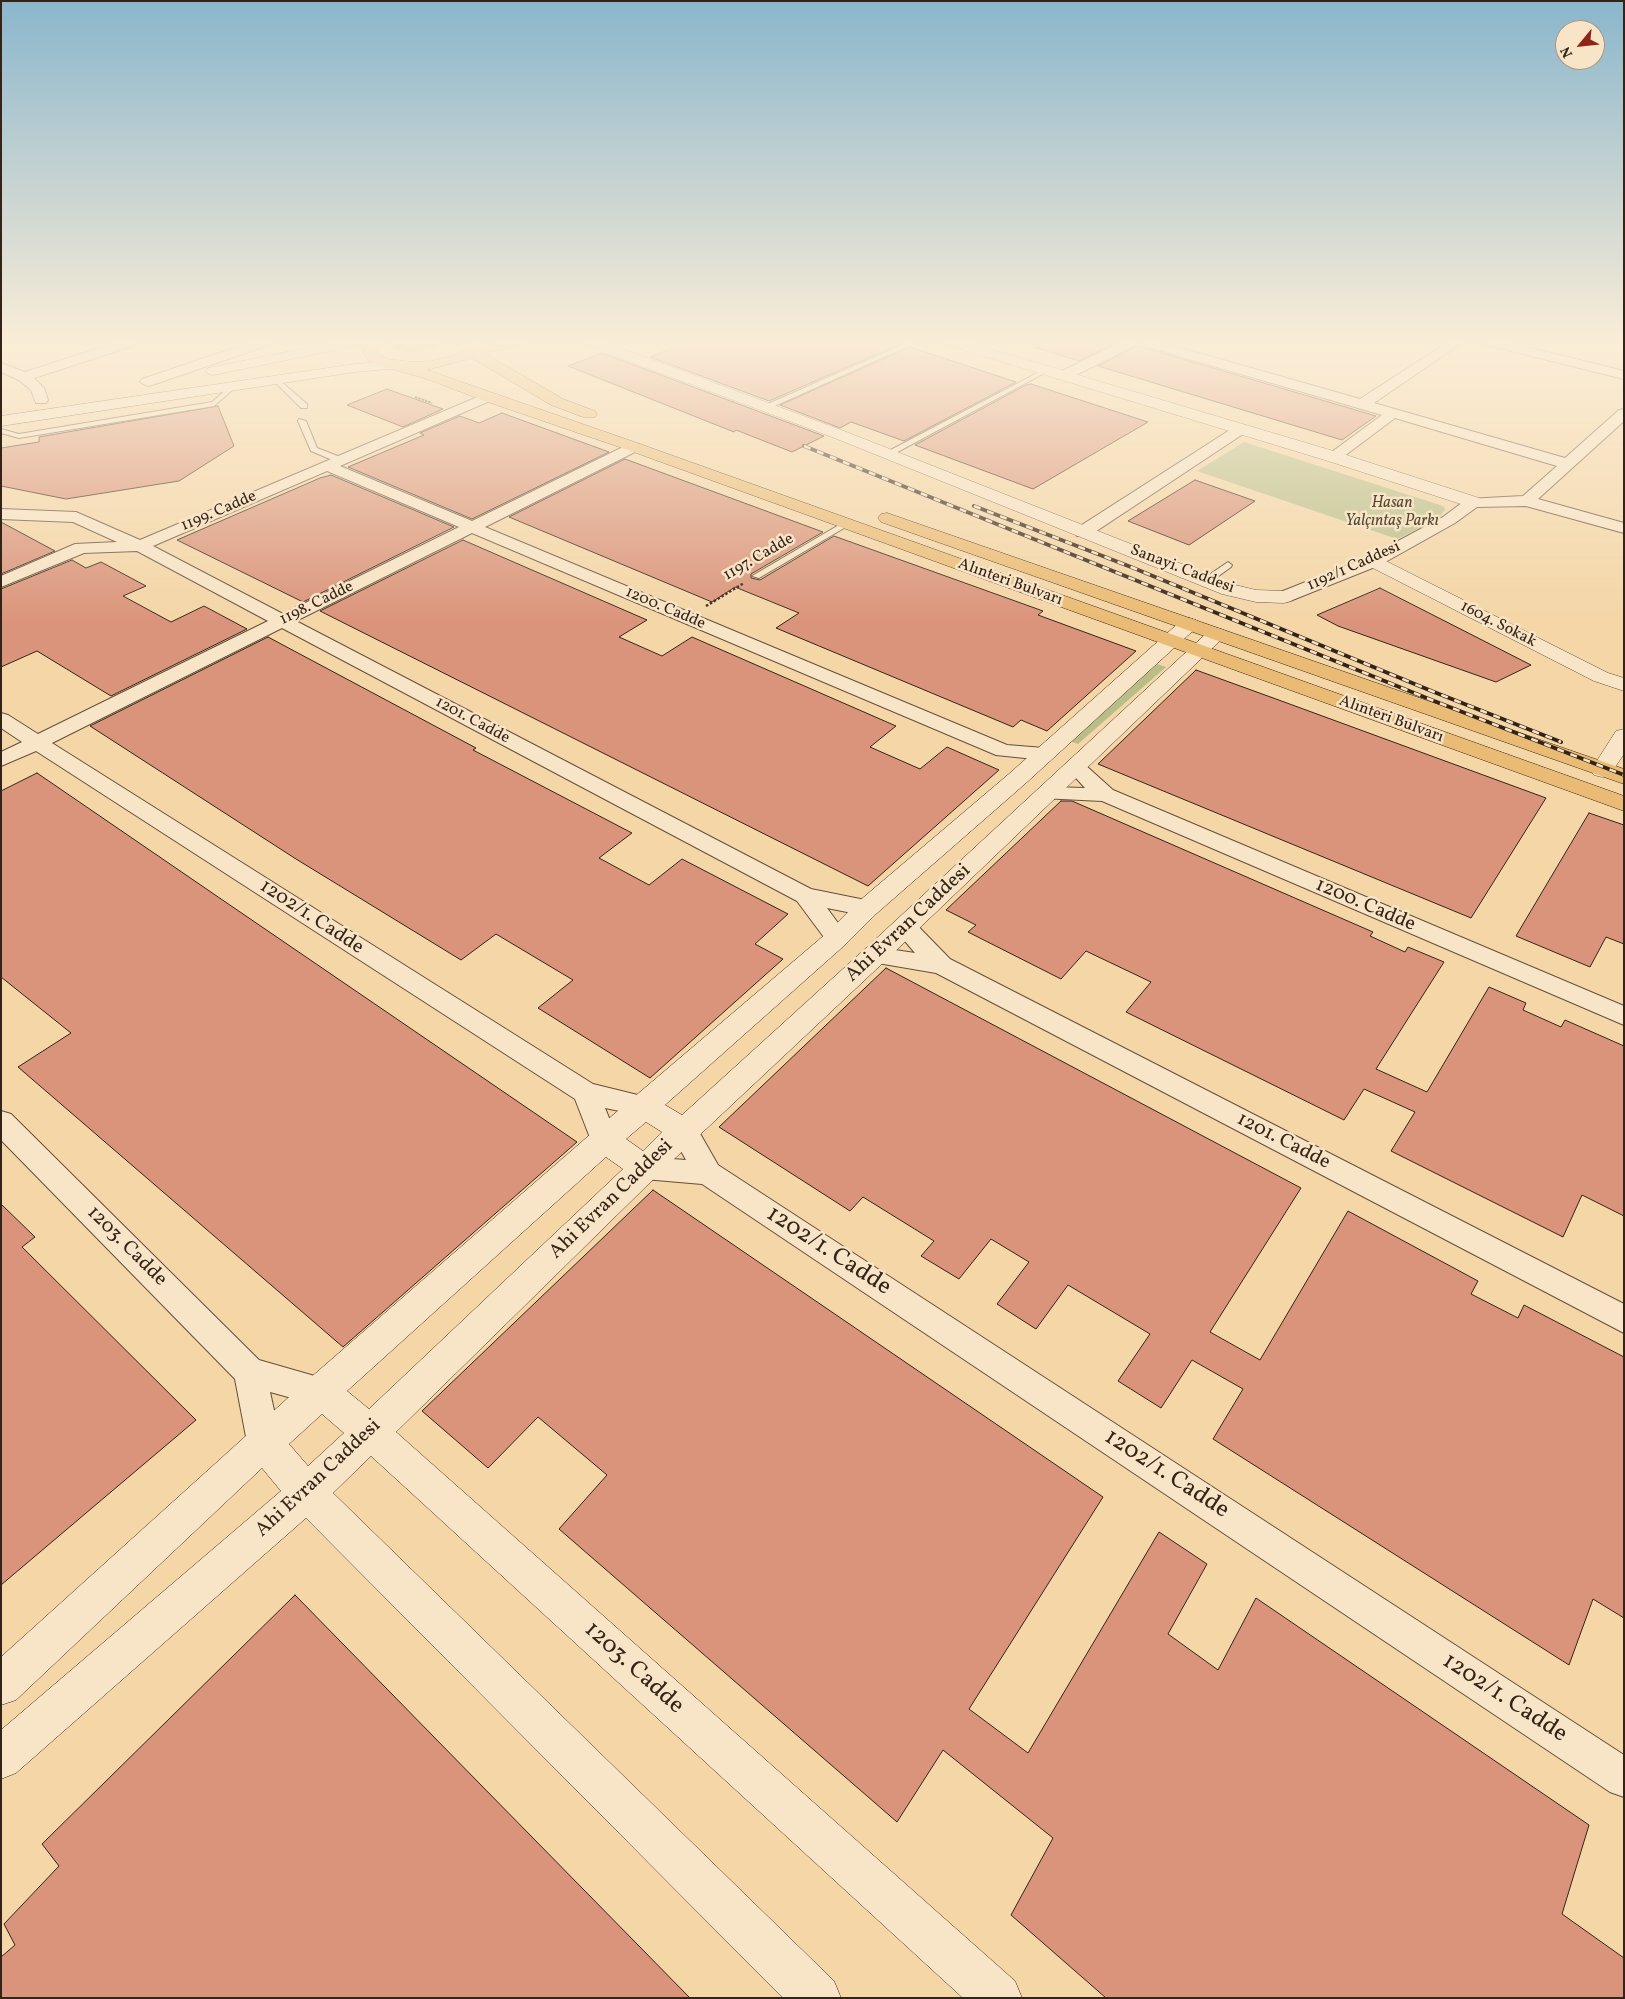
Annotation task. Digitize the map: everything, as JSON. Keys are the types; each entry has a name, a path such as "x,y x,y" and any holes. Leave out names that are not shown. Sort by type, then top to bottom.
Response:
{"main road":[{"name":"Alınteri Bulvarı","path":"600,435 847,524 1624,778"},
{"path":"650,435 741,468"},
{"name":"Sanayi. Caddesi","path":"838,435 1229,590 1256,596 1284,597"},
{"path":"1262,435 1473,502"},
{"name":"Alınteri Bulvarı","path":"872,513 1624,804"},
{"name":"1604. Sokak","path":"1374,561 1601,677 1624,685"},
{"name":"Ahi Evran Caddesi","path":"1,1686 264,1442 604,1140 838,938 867,908 1044,754 1194,637"},
{"name":"Ahi Evran Caddesi","path":"1,1758 307,1493 644,1168 875,956 1076,767 1194,637"},
{"path":"1601,677 1624,693"},
{"path":"1602,770 1624,736"},
{"name":"1200. Cadde","path":"1044,754 1076,767"},
{"name":"1200. Cadde","path":"1018,778 1049,793"},
{"name":"1201. Cadde","path":"867,908 905,927"},
{"name":"1201. Cadde","path":"838,938 875,956"},
{"name":"1202/1. Cadde","path":"644,1106 684,1131"},
{"path":"604,1140 644,1168"},
{"name":"1203. Cadde","path":"322,1391 370,1432 998,1998"},
{"path":"264,1442 307,1493 817,1998"}],"street":[{"name":"1199. Cadde","path":"1,582 81,548 140,546 398,435"},
{"path":"1082,532 1231,435"},
{"path":"1334,457 1363,435"},
{"path":"1469,435 1568,464"},
{"path":"1527,501 1600,435"},
{"name":"1198. Cadde","path":"1,760 634,447"},
{"name":"1200. Cadde","path":"333,463 471,528 1003,751 1044,754"},
{"path":"1473,502 1527,501 1624,528"},
{"name":"1192/1 Caddesi","path":"1284,597 1374,561 1449,520 1473,502"},
{"name":"1201. Cadde","path":"1,514 76,517 140,546 805,896 867,908"},
{"name":"1202/1. Cadde","path":"1,719 586,1093 644,1106"},
{"path":"1003,751 1018,778"},
{"name":"1200. Cadde","path":"1076,767 1105,796"},
{"name":"1200. Cadde","path":"1049,793 1105,796 1624,1016"},
{"name":"1201. Cadde","path":"805,896 838,938"},
{"name":"1201. Cadde","path":"905,927 942,965 1624,1319"},
{"name":"1201. Cadde","path":"875,956 942,965"},
{"path":"586,1093 604,1140"},
{"name":"1203. Cadde","path":"1,1122 250,1372 322,1391"},
{"name":"1202/1. Cadde","path":"684,1131 708,1173 1624,1778"},
{"name":"1202/1. Cadde","path":"644,1168 708,1173"},
{"path":"250,1372 264,1442"}],"lane":[{"path":"308,435 314,449 333,463"},
{"path":"887,454 922,435"},
{"name":"1197. Cadde","path":"756,576 847,524"},
{"path":"1206,581 1228,565"}],"path":[{"name":"1197. Cadde","path":"686,618 756,576"}],"green space":[{"name":"Hasan Yalçıntaş Parkı","path":"1244,442 1440,505 1445,510 1438,518 1397,539 1197,471"},
{"path":"1157,664 1166,667 1078,744 1069,741"}],"building":[{"path":"49,435 230,435 234,446 179,481 66,499 1,486 1,448 39,442 39,437"},
{"path":"423,435 563,435 609,452 472,519 348,467"},
{"path":"749,435 824,436 792,452"},
{"path":"888,435 915,435 904,441"},
{"path":"933,435 1125,435 1033,489 915,445"},
{"path":"1326,435 1349,435 1342,440"},
{"path":"625,459 823,532 751,574 751,578 760,580 834,536 1043,611 1038,615 1136,651 1047,731 1021,720 1013,727 776,628 799,613 735,587 712,602 509,517"},
{"path":"331,475 454,527 303,602 177,540 320,478"},
{"path":"1195,480 1255,501 1189,545 1128,521"},
{"path":"1,522 55,551 1,574"},
{"path":"463,540 647,620 619,637 662,656 692,637 896,726 870,747 920,769 947,747 999,770 868,886 320,611"},
{"path":"72,560 86,568 101,562 146,586 123,596 171,622 204,606 247,629 111,696 37,651 1,667 1,589"},
{"path":"1380,588 1531,665 1496,682 1338,626 1317,615"},
{"path":"268,637 476,748 473,750 632,833 599,858 649,885 682,859 788,914 755,944 783,959 650,1078 538,1008 573,980 496,934 461,960 296,859 90,726"},
{"path":"1196,670 1546,798 1471,918 1098,764"},
{"path":"37,773 577,1142 343,1347 18,1067 71,1033 1,977 1,791"},
{"path":"1061,801 1072,801 1373,932 1370,936 1405,952 1408,947 1444,962 1376,1069 1427,1092 1489,987 1526,1003 1523,1010 1561,1027 1565,1020 1624,1046 1624,1216 1582,1195 1563,1237 1391,1151 1415,1112 1364,1089 1344,1120 1126,1012 1151,982 1086,951 1061,979 968,932 976,925 946,910"},
{"path":"1589,813 1624,825 1624,944 1606,937 1590,967 1516,936"},
{"path":"886,968 1301,1188 1210,1332 1260,1360 1348,1211 1478,1281 1471,1294 1518,1318 1524,1305 1624,1357 1624,1618 1593,1599 1569,1665 1213,1439 1243,1389 1192,1360 1161,1408 1118,1381 1150,1334 1068,1285 1036,1329 997,1304 1029,1262 991,1239 959,1279 921,1256 934,1241 863,1197 850,1211 719,1127"},
{"path":"653,1190 1103,1497 969,1709 1028,1753 1159,1532 1207,1564 1168,1634 1218,1670 1256,1598 1589,1825 1562,1914 1624,1958 1624,1998 1106,1998 1011,1915 1053,1838 943,1750 897,1822 559,1529 607,1475 538,1417 488,1468 422,1411"},
{"path":"1,1204 35,1237 22,1247 196,1420 1,1585"},
{"path":"295,1595 690,1998 1,1998 1,1957 15,1945 4,1924 59,1866 42,1844"}],"railway":[{"path":"804,446 1429,699 1624,775"},
{"path":"974,506 1131,567 1434,692 1561,742"}]}
